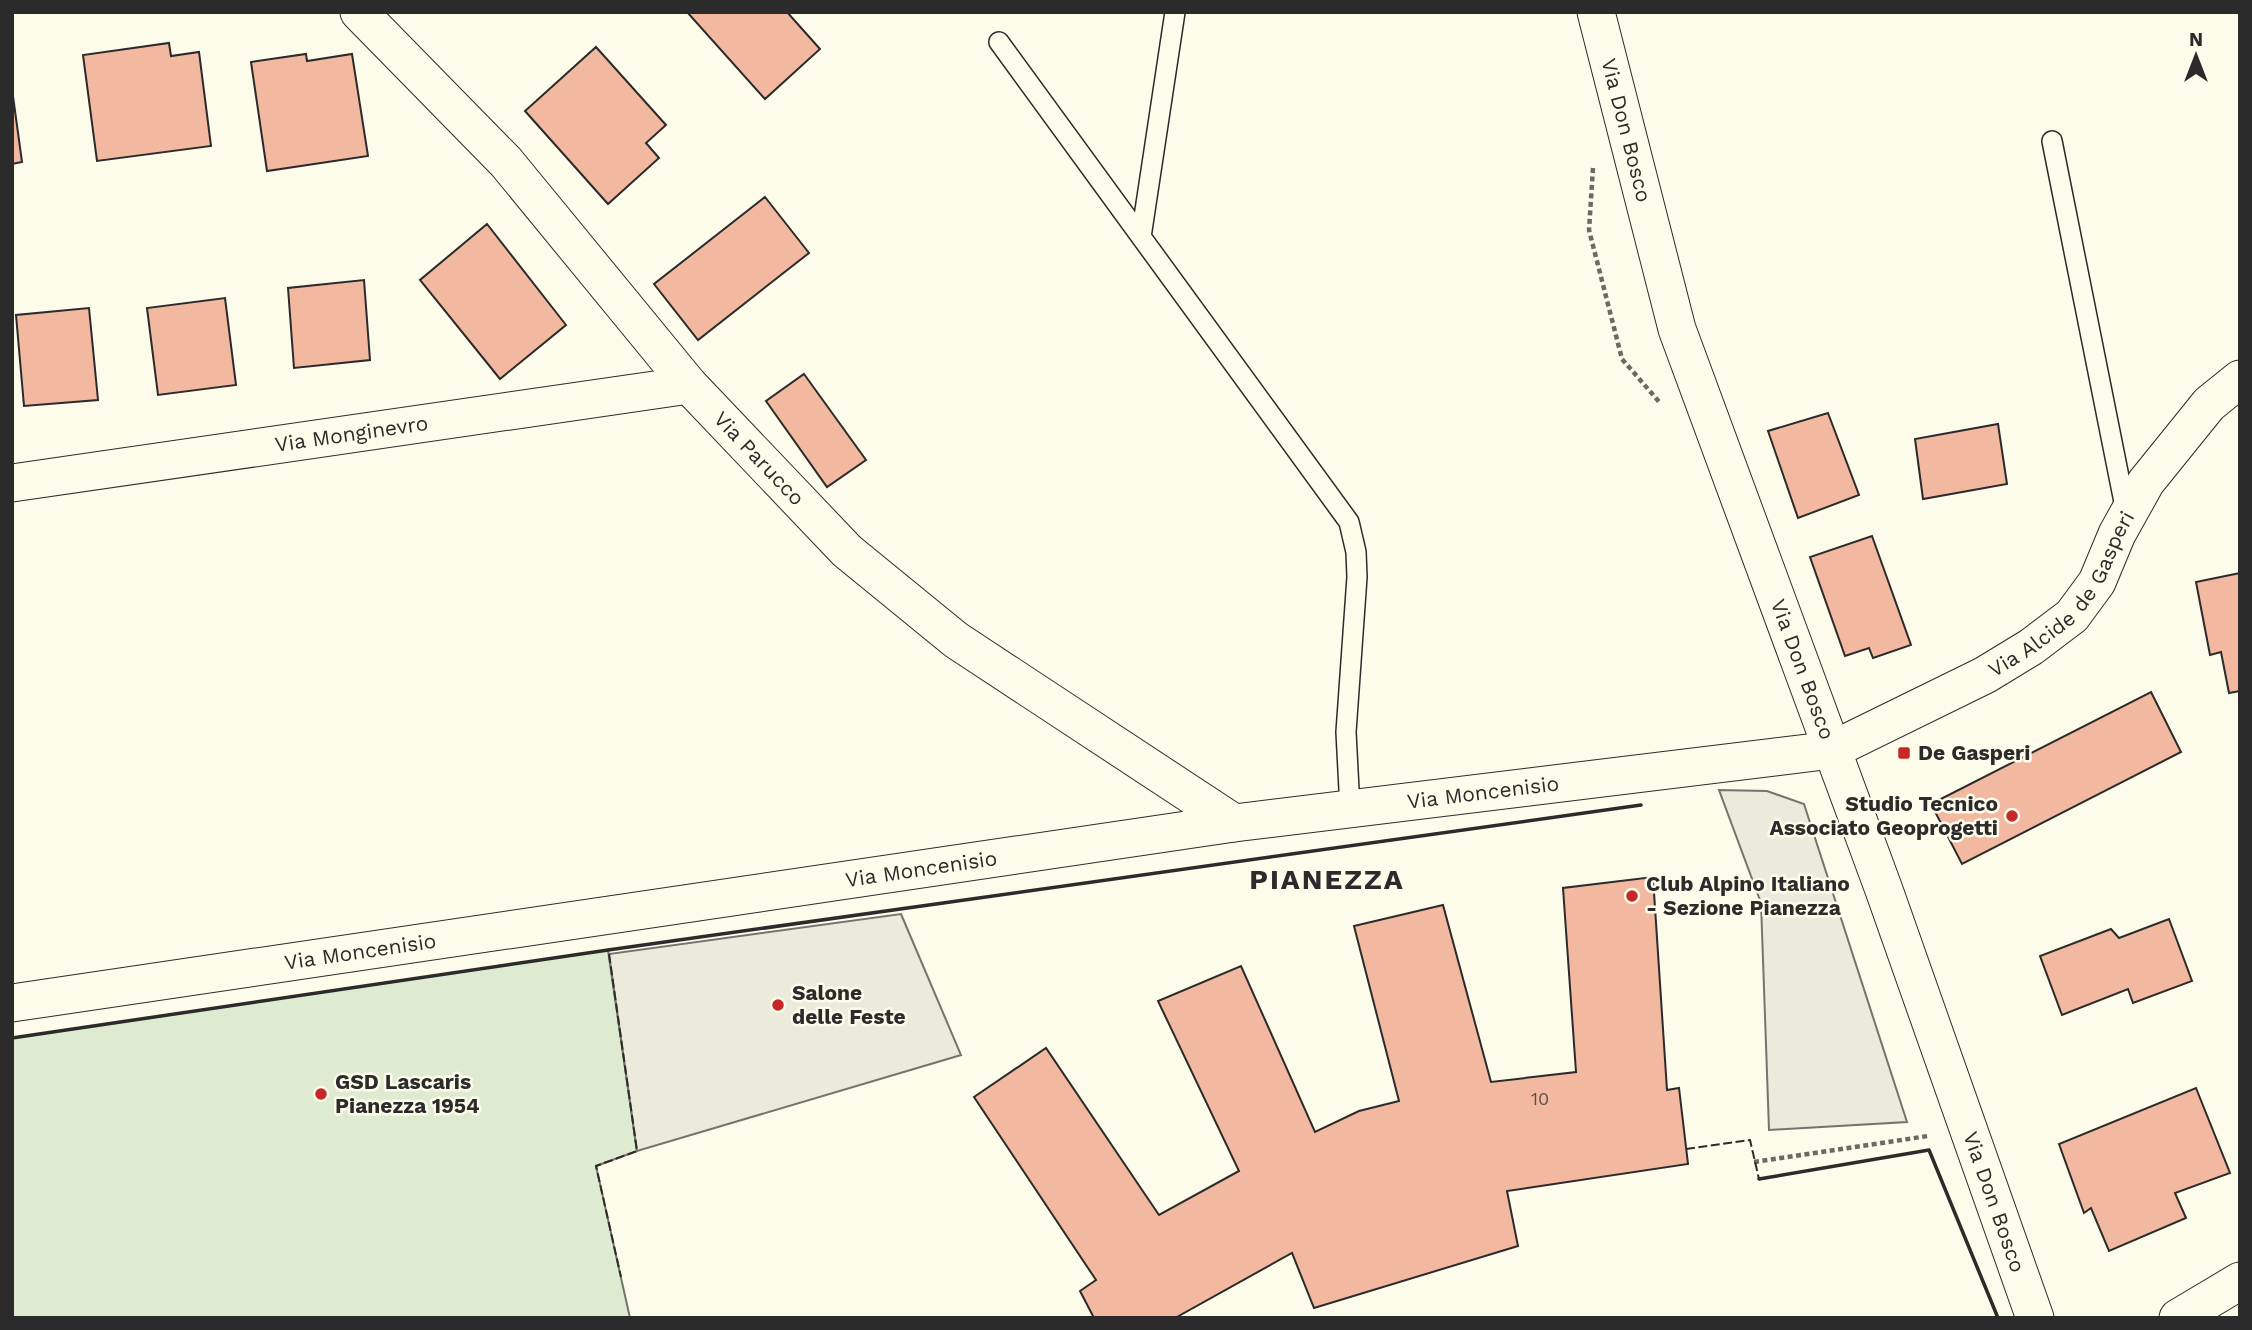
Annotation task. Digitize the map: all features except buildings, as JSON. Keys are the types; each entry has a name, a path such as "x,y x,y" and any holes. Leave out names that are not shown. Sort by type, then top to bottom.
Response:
{"street":[{"name":"Via Parucco","path":"359,12 506,162 689,385 847,551 956,640 1234,823"},
{"name":"Via Don Bosco","path":"1596,12 1678,329 2035,1318"},
{"name":"Via Alcide de Gasperi","path":"1832,750 1985,675 2031,647 2072,616 2097,582 2127,516 2146,482 2181,435 2209,404 2240,379"},
{"name":"Via Monginevro","path":"12,483 689,385"},
{"name":"Via Moncenisio","path":"12,1003 1234,823 1832,750"},
{"path":"2178,1318 2240,1281"}],"lane":[{"path":"1141,237 1175,12"},
{"path":"999,42 1349,522 1356,552 1357,577 1346,732 1350,809"},
{"path":"2052,141 2127,516"}],"path":[{"path":"1754,1161 1932,1135"}],"green space":[{"name":"GSD Lascaris Pianezza 1954","path":"608,950 637,1151 596,1166 630,1318 12,1318 12,1038"}],"shaded area":[{"path":"1719,790 1767,791 1804,804 1907,1122 1769,1130 1761,903"},
{"name":"Salone delle Feste","path":"901,914 961,1055 637,1151 609,954"}],"fence":[{"path":"609,954 637,1151 596,1166 621,1277"},
{"path":"1686,1149 1750,1140 1759,1179"}],"wall":[{"path":"12,1038 608,950 1641,805"},
{"path":"1759,1179 1929,1150 1998,1318"}],"place":[{"name":"De Gasperi","path":"1904,753"},
{"name":"Studio Tecnico Associato Geoprogetti","path":"2012,816"},
{"name":"Club Alpino Italiano - Sezione Pianezza","path":"1632,896"},
{"name":"Salone delle Feste","path":"778,1005"},
{"name":"GSD Lascaris Pianezza 1954","path":"321,1094"}],"district":[{"name":"PIANEZZA","path":"1327,879"}]}
